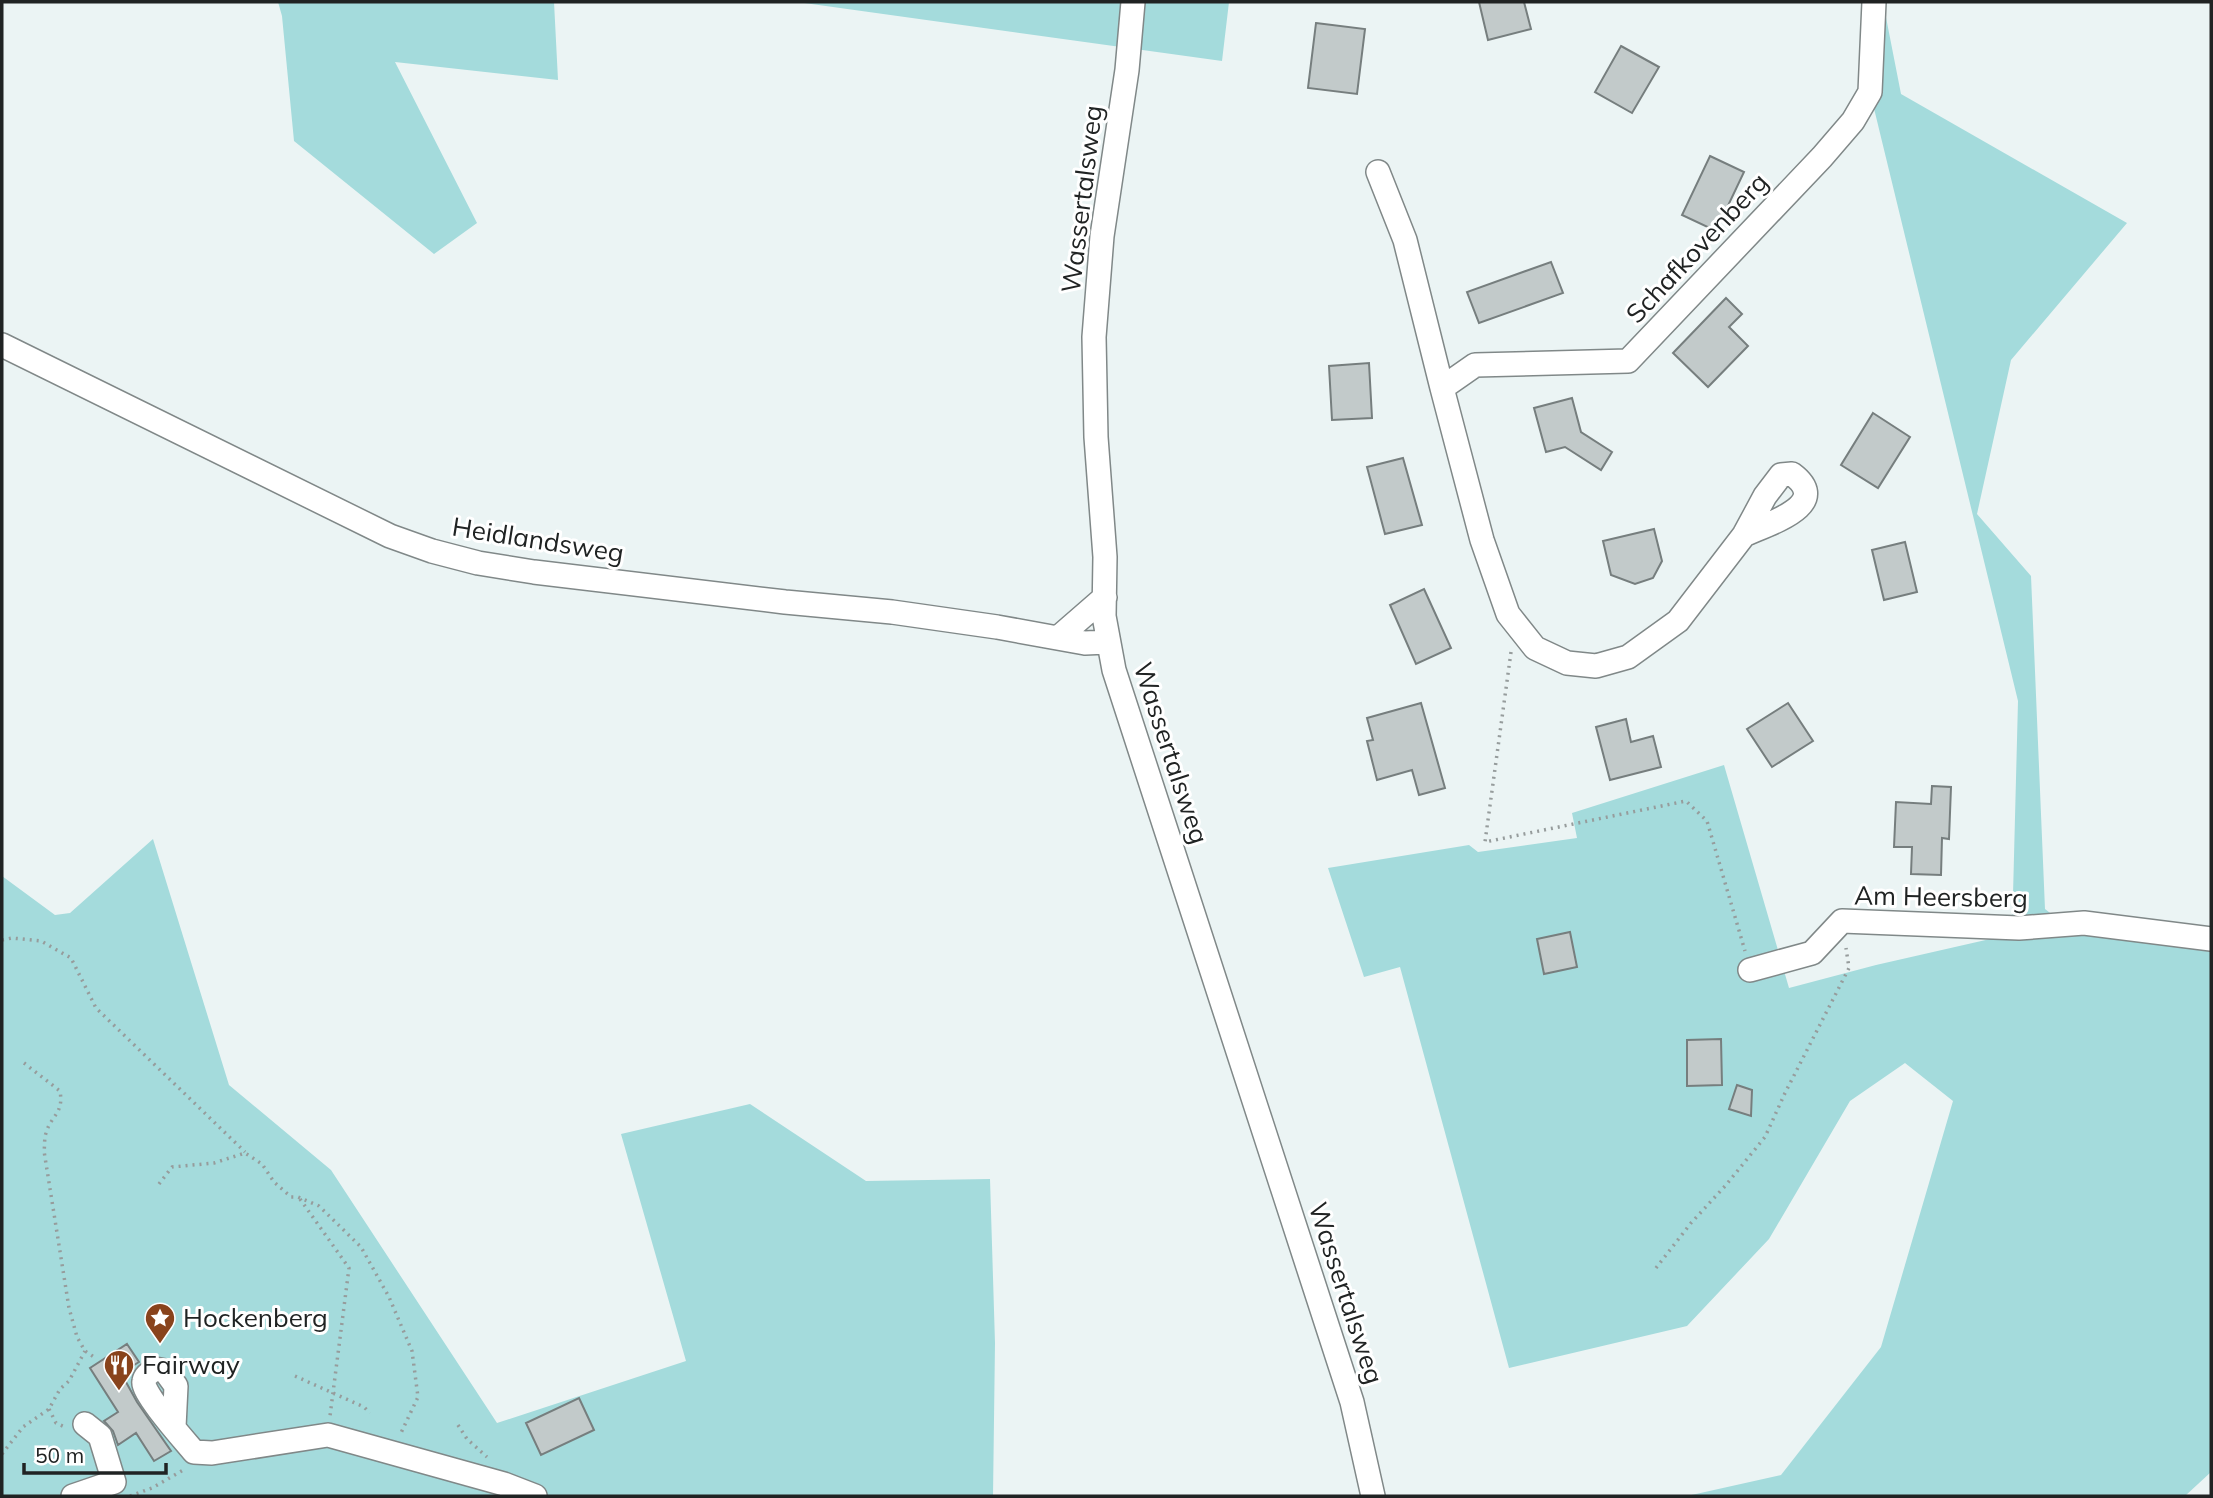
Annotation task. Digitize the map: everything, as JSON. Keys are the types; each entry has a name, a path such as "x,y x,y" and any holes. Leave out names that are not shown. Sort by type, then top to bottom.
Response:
{"street":[{"name":"Wassertalsweg","path":"1133,2 1127,70 1102,236 1094,337 1096,436 1105,558 1107,642 1352,1402 1373,1496"},
{"name":"Schafkovenberg","path":"1442,388 1475,365 1628,362 1853,121 1870,92 1874,2"},
{"path":"1378,172 1405,240 1482,540 1508,614 1535,648 1567,663 1596,666 1628,657 1678,621 1744,535"},
{"name":"Heidlandsweg","path":"2,345 390,536 432,551 478,563 534,572 892,612 1085,643 1107,642"},
{"path":"1059,637 1105,597"},
{"name":"Am Heersberg","path":"1750,970 1812,953 1842,921 2020,928 2084,923 2211,939"},
{"path":"73,1496 114,1482 100,1436 85,1424"},
{"path":"174,1427 194,1452 212,1452 328,1435 504,1484 536,1496"}],"path":[{"path":"1515,622 1485,842 1686,801 1707,821 1750,970"},
{"path":"1656,1268 1765,1137 1849,968 1842,921"},
{"path":"2,940 12,938 41,941 71,958 96,1008 245,1153 262,1164 274,1182 291,1197 298,1197 319,1206 361,1247 389,1297 412,1351 418,1397 391,1453"},
{"path":"24,1063 60,1091 58,1115 46,1131 44,1151 61,1245 64,1284 77,1337 85,1352 97,1359"},
{"path":"159,1184 172,1167 214,1163 245,1153"},
{"path":"298,1197 349,1268 328,1435"},
{"path":"2,1454 23,1427 49,1409 85,1352"},
{"path":"295,1376 364,1406 370,1413"},
{"path":"458,1425 467,1439 502,1470 504,1484"},
{"path":"130,1496 152,1488 212,1452"}],"shaded area":[{"path":"278,2 554,2 558,80 395,62 477,223 434,254 294,141 282,16"},
{"path":"797,2 1229,2 1222,61"},
{"path":"1883,2 1901,94 2127,223 2011,360 1977,514 2031,576 2045,909 2072,930 2211,951 2211,1472 2185,1496 1687,1496 1781,1475 1881,1347 1953,1101 1905,1063 1850,1101 1769,1239 1687,1326 1509,1368 1400,967 1364,977 1328,868 1469,845 1478,852 1577,838 1572,813 1724,765 1789,988 2012,934 2018,701 1870,92"},
{"path":"153,839 229,1085 331,1170 497,1423 686,1361 621,1134 750,1104 866,1181 990,1179 995,1343 993,1496 2,1496 2,876 55,915 70,913"}],"building":[{"path":"1479,2 1524,2 1531,29 1488,40"},
{"path":"1316,23 1365,29 1357,94 1308,88"},
{"path":"1621,46 1659,67 1632,113 1595,92"},
{"path":"1710,156 1744,172 1716,231 1682,215"},
{"path":"1551,262 1563,293 1479,323 1467,292"},
{"path":"1726,298 1742,314 1729,327 1748,346 1708,387 1673,353"},
{"path":"1369,363 1372,418 1332,420 1329,366"},
{"path":"1572,398 1581,432 1612,452 1601,470 1565,447 1546,452 1534,408"},
{"path":"1873,413 1910,437 1878,488 1841,465"},
{"path":"1403,458 1422,525 1385,534 1367,467"},
{"path":"1654,529 1662,561 1653,578 1635,584 1611,575 1603,541"},
{"path":"1905,542 1917,592 1884,600 1872,550"},
{"path":"1424,589 1451,648 1416,664 1390,605"},
{"path":"1421,703 1445,788 1419,795 1412,770 1377,780 1367,741 1373,740 1367,718"},
{"path":"1788,703 1813,741 1772,767 1747,729"},
{"path":"1626,719 1631,742 1653,736 1661,767 1610,780 1596,727"},
{"path":"1932,786 1951,787 1949,839 1942,838 1941,875 1911,874 1912,847 1894,847 1896,802 1931,804"},
{"path":"1570,932 1577,967 1544,974 1537,939"},
{"path":"1721,1039 1722,1085 1687,1086 1687,1040"},
{"path":"1737,1085 1752,1090 1751,1116 1729,1109"},
{"name":"Fairway","path":"127,1344 139,1362 121,1373 137,1402 171,1451 154,1461 136,1433 118,1445 113,1431 104,1421 118,1412 90,1368"},
{"path":"579,1398 594,1430 541,1455 526,1423"}],"place":[{"name":"Hockenberg","path":"160,1345"},
{"name":"Fairway","path":"119,1392"}]}
